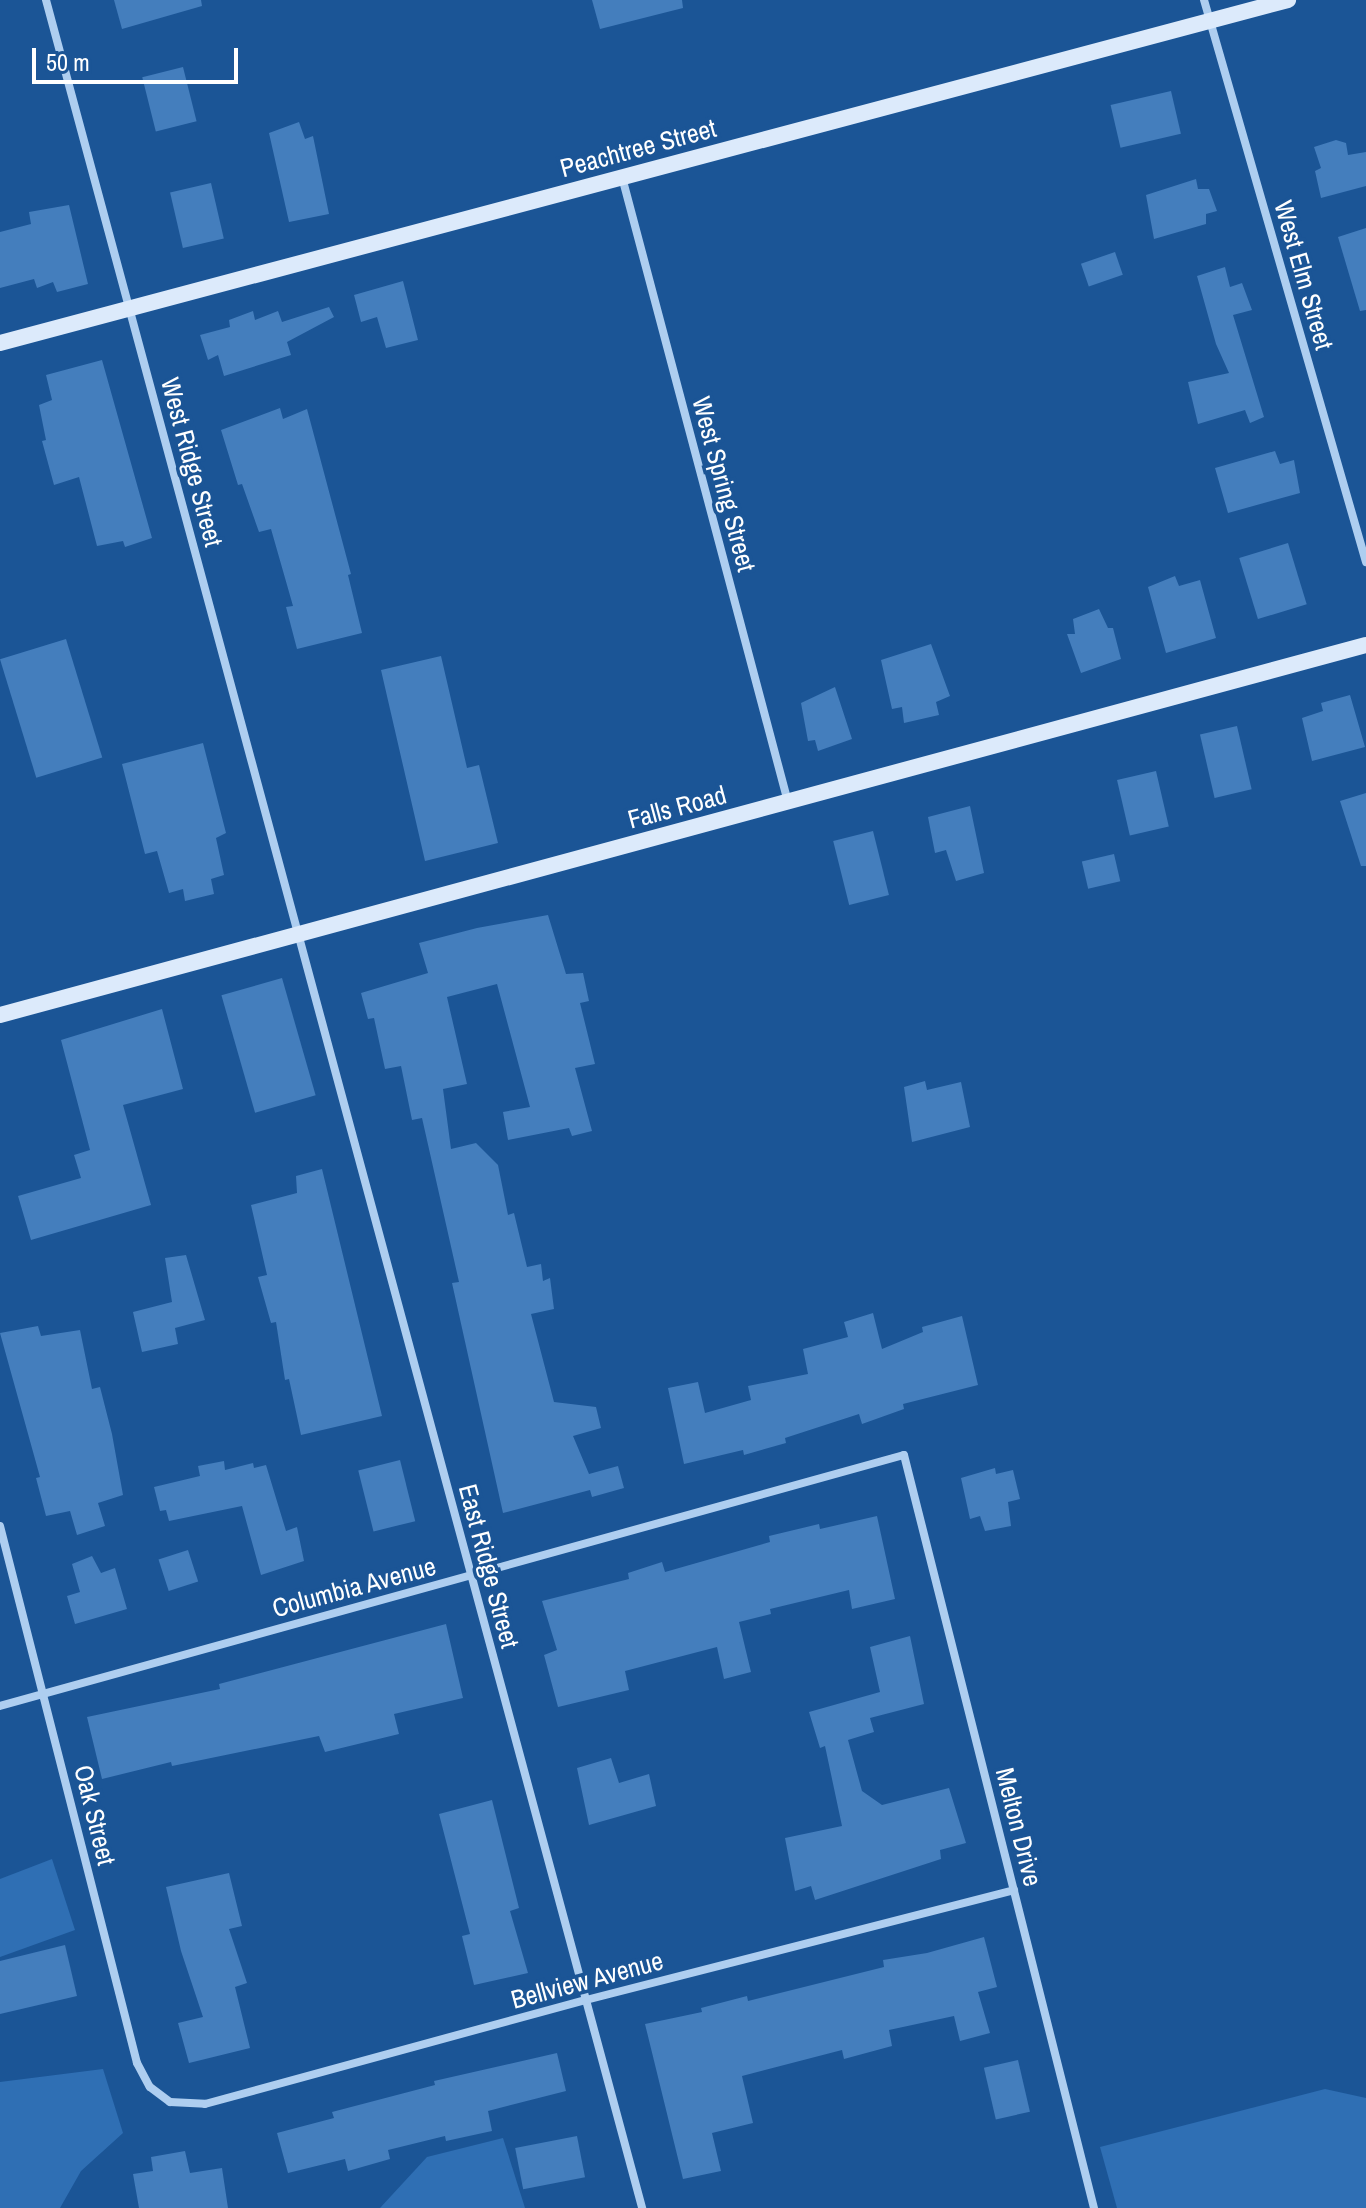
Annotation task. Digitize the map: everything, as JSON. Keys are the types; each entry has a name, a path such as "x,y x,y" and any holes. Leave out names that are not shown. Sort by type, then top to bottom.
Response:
{"main road":[{"name":"Peachtree Street","path":"0,343 1288,0"},
{"name":"Falls Road","path":"0,1015 1366,645"}],"street":[{"name":"West Ridge Street","path":"46,0 298,935"},
{"name":"West Elm Street","path":"1204,0 1366,562"},
{"name":"West Spring Street","path":"622,176 788,802"},
{"name":"East Ridge Street","path":"298,935 642,2208"},
{"name":"Columbia Avenue","path":"0,1706 904,1455"},
{"name":"Melton Drive","path":"904,1455 1094,2208"},
{"name":"Oak Street","path":"0,1526 137,2063 150,2087 170,2102"},
{"name":"Bellview Avenue","path":"170,2102 205,2104 586,2000 1014,1890"}],"shaded area":[{"path":"52,1859 75,1930 0,1957 0,1879"},
{"path":"103,2069 123,2133 81,2171 60,2208 0,2208 0,2082"},
{"path":"1325,2089 1366,2098 1366,2208 1117,2208 1100,2147"},
{"path":"503,2138 525,2208 380,2208 427,2157"}],"building":[{"path":"114,0 201,0 202,6 122,29"},
{"path":"592,0 682,0 683,8 600,29"},
{"path":"183,67 197,121 156,131 142,77"},
{"path":"1171,91 1181,134 1120,148 1111,105"},
{"path":"299,122 305,139 313,136 329,214 289,222 269,133"},
{"path":"1336,140 1346,143 1348,155 1366,152 1366,186 1321,198 1315,171 1321,168 1314,147"},
{"path":"1196,179 1198,189 1209,189 1217,211 1206,214 1206,224 1154,239 1146,195"},
{"path":"211,183 224,239 183,248 170,192"},
{"path":"69,205 88,284 57,292 53,282 37,288 34,279 0,288 0,232 31,224 29,212"},
{"path":"1366,228 1366,310 1360,311 1338,237"},
{"path":"1115,252 1123,275 1089,286 1081,264"},
{"path":"1225,267 1230,287 1242,283 1252,310 1233,315 1264,417 1250,423 1245,410 1198,424 1188,382 1229,373 1216,344 1197,276"},
{"path":"403,281 418,340 386,348 377,317 361,322 354,295"},
{"path":"329,307 334,317 287,342 291,355 224,376 218,355 208,360 200,335 230,327 229,320 253,311 255,320 278,311 282,322"},
{"path":"102,360 152,538 125,547 123,541 97,546 79,477 54,485 42,441 46,440 39,405 52,400 46,375"},
{"path":"280,408 283,419 307,409 351,574 348,575 362,633 297,649 286,607 293,606 271,529 259,532 242,484 238,485 221,430"},
{"path":"1275,451 1280,464 1294,460 1300,493 1228,513 1215,468"},
{"path":"1288,543 1307,604 1258,619 1239,558"},
{"path":"1175,576 1179,586 1200,580 1216,638 1166,653 1148,587"},
{"path":"1099,609 1108,628 1113,628 1121,659 1081,673 1067,634 1075,634 1073,619"},
{"path":"66,639 102,758 36,778 0,659"},
{"path":"931,644 950,696 936,702 939,715 904,723 902,707 892,709 881,660"},
{"path":"441,656 467,768 479,765 498,843 425,861 381,670"},
{"path":"835,687 852,739 818,751 815,740 808,741 801,703"},
{"path":"1350,695 1365,747 1312,761 1302,718 1323,711 1321,703"},
{"path":"1237,726 1252,789 1215,798 1200,735"},
{"path":"203,743 226,833 216,838 224,875 211,879 214,894 185,901 183,889 169,893 157,851 145,854 122,764"},
{"path":"1156,771 1169,827 1130,836 1117,780"},
{"path":"1366,793 1366,866 1361,866 1340,801"},
{"path":"970,806 984,873 956,881 946,850 935,853 928,817"},
{"path":"873,831 889,895 849,905 833,841"},
{"path":"1114,854 1120,881 1088,889 1082,861"},
{"path":"548,915 566,974 583,973 589,1001 580,1003 595,1064 575,1068 592,1131 572,1136 569,1128 508,1140 503,1112 530,1107 497,984 447,997 467,1084 443,1089 451,1149 476,1143 498,1165 508,1215 514,1213 527,1267 541,1264 543,1281 550,1278 554,1309 531,1314 554,1402 596,1407 601,1428 573,1436 589,1474 618,1466 624,1488 592,1497 590,1490 503,1513 452,1283 459,1282 422,1118 412,1120 401,1066 385,1069 374,1018 368,1019 361,993 428,973 419,943"},
{"path":"282,978 316,1095 255,1113 221,995"},
{"path":"162,1009 183,1089 123,1105 151,1205 31,1240 18,1196 81,1178 74,1155 90,1150 61,1040"},
{"path":"925,1081 927,1090 961,1082 970,1127 912,1142 904,1087"},
{"path":"322,1169 382,1416 301,1435 289,1379 285,1380 276,1322 271,1323 258,1277 267,1275 251,1205 297,1193 296,1176"},
{"path":"186,1255 205,1320 175,1328 178,1344 142,1352 133,1312 172,1302 165,1258"},
{"path":"873,1313 882,1349 923,1332 922,1327 962,1316 978,1385 903,1404 904,1409 862,1424 859,1414 785,1438 786,1443 744,1455 743,1450 684,1464 668,1388 698,1382 705,1413 751,1400 748,1386 808,1374 803,1349 848,1337 844,1322"},
{"path":"38,1326 41,1336 80,1330 92,1389 100,1387 112,1434 123,1495 98,1503 105,1526 77,1535 70,1511 46,1516 36,1478 40,1477 0,1333"},
{"path":"400,1460 415,1521 374,1532 358,1470"},
{"path":"224,1461 225,1470 253,1463 254,1468 266,1465 286,1531 297,1527 304,1561 261,1575 242,1506 169,1521 166,1510 160,1511 154,1487 200,1476 198,1466"},
{"path":"995,1468 996,1474 1013,1470 1020,1499 1008,1502 1011,1526 985,1531 980,1516 970,1519 961,1478"},
{"path":"877,1516 895,1599 852,1609 849,1590 770,1609 771,1614 739,1622 751,1672 724,1679 717,1647 625,1671 629,1690 558,1707 544,1655 557,1650 542,1601 629,1579 628,1573 662,1562 665,1572 770,1542 769,1536 819,1524 820,1529"},
{"path":"188,1550 198,1581 169,1591 159,1560"},
{"path":"92,1556 101,1573 115,1568 127,1609 75,1624 67,1596 80,1592 72,1564"},
{"path":"446,1624 463,1698 394,1714 399,1734 325,1752 319,1736 172,1766 171,1762 102,1779 87,1717 220,1689 219,1684"},
{"path":"910,1636 924,1704 870,1718 874,1732 848,1740 862,1791 882,1805 949,1788 966,1843 940,1850 941,1859 815,1900 811,1886 795,1891 785,1838 842,1826 825,1746 820,1748 809,1712 880,1692 870,1647"},
{"path":"611,1758 619,1783 649,1774 656,1806 589,1825 577,1768"},
{"path":"492,1800 519,1908 510,1911 528,1973 474,1985 462,1936 470,1934 439,1814"},
{"path":"229,1873 242,1926 229,1929 247,1983 235,1987 250,2048 189,2063 178,2023 203,2017 181,1951 166,1887"},
{"path":"984,1937 997,1987 978,1992 990,2033 960,2041 954,2016 889,2030 892,2046 844,2059 842,2050 742,2076 753,2123 712,2133 721,2171 683,2179 645,2024 702,2012 701,2008 747,1996 748,2001 884,1967 883,1960 927,1953"},
{"path":"65,1945 77,1996 0,2014 0,1961"},
{"path":"557,2053 566,2091 488,2111 492,2131 446,2141 445,2136 388,2150 390,2159 348,2171 345,2159 288,2173 277,2133 334,2118 332,2112 435,2085 434,2081"},
{"path":"1018,2060 1030,2112 996,2120 984,2068"},
{"path":"577,2136 585,2177 523,2189 515,2148"},
{"path":"185,2151 190,2173 222,2168 228,2208 139,2208 133,2174 153,2171 151,2157"}]}
